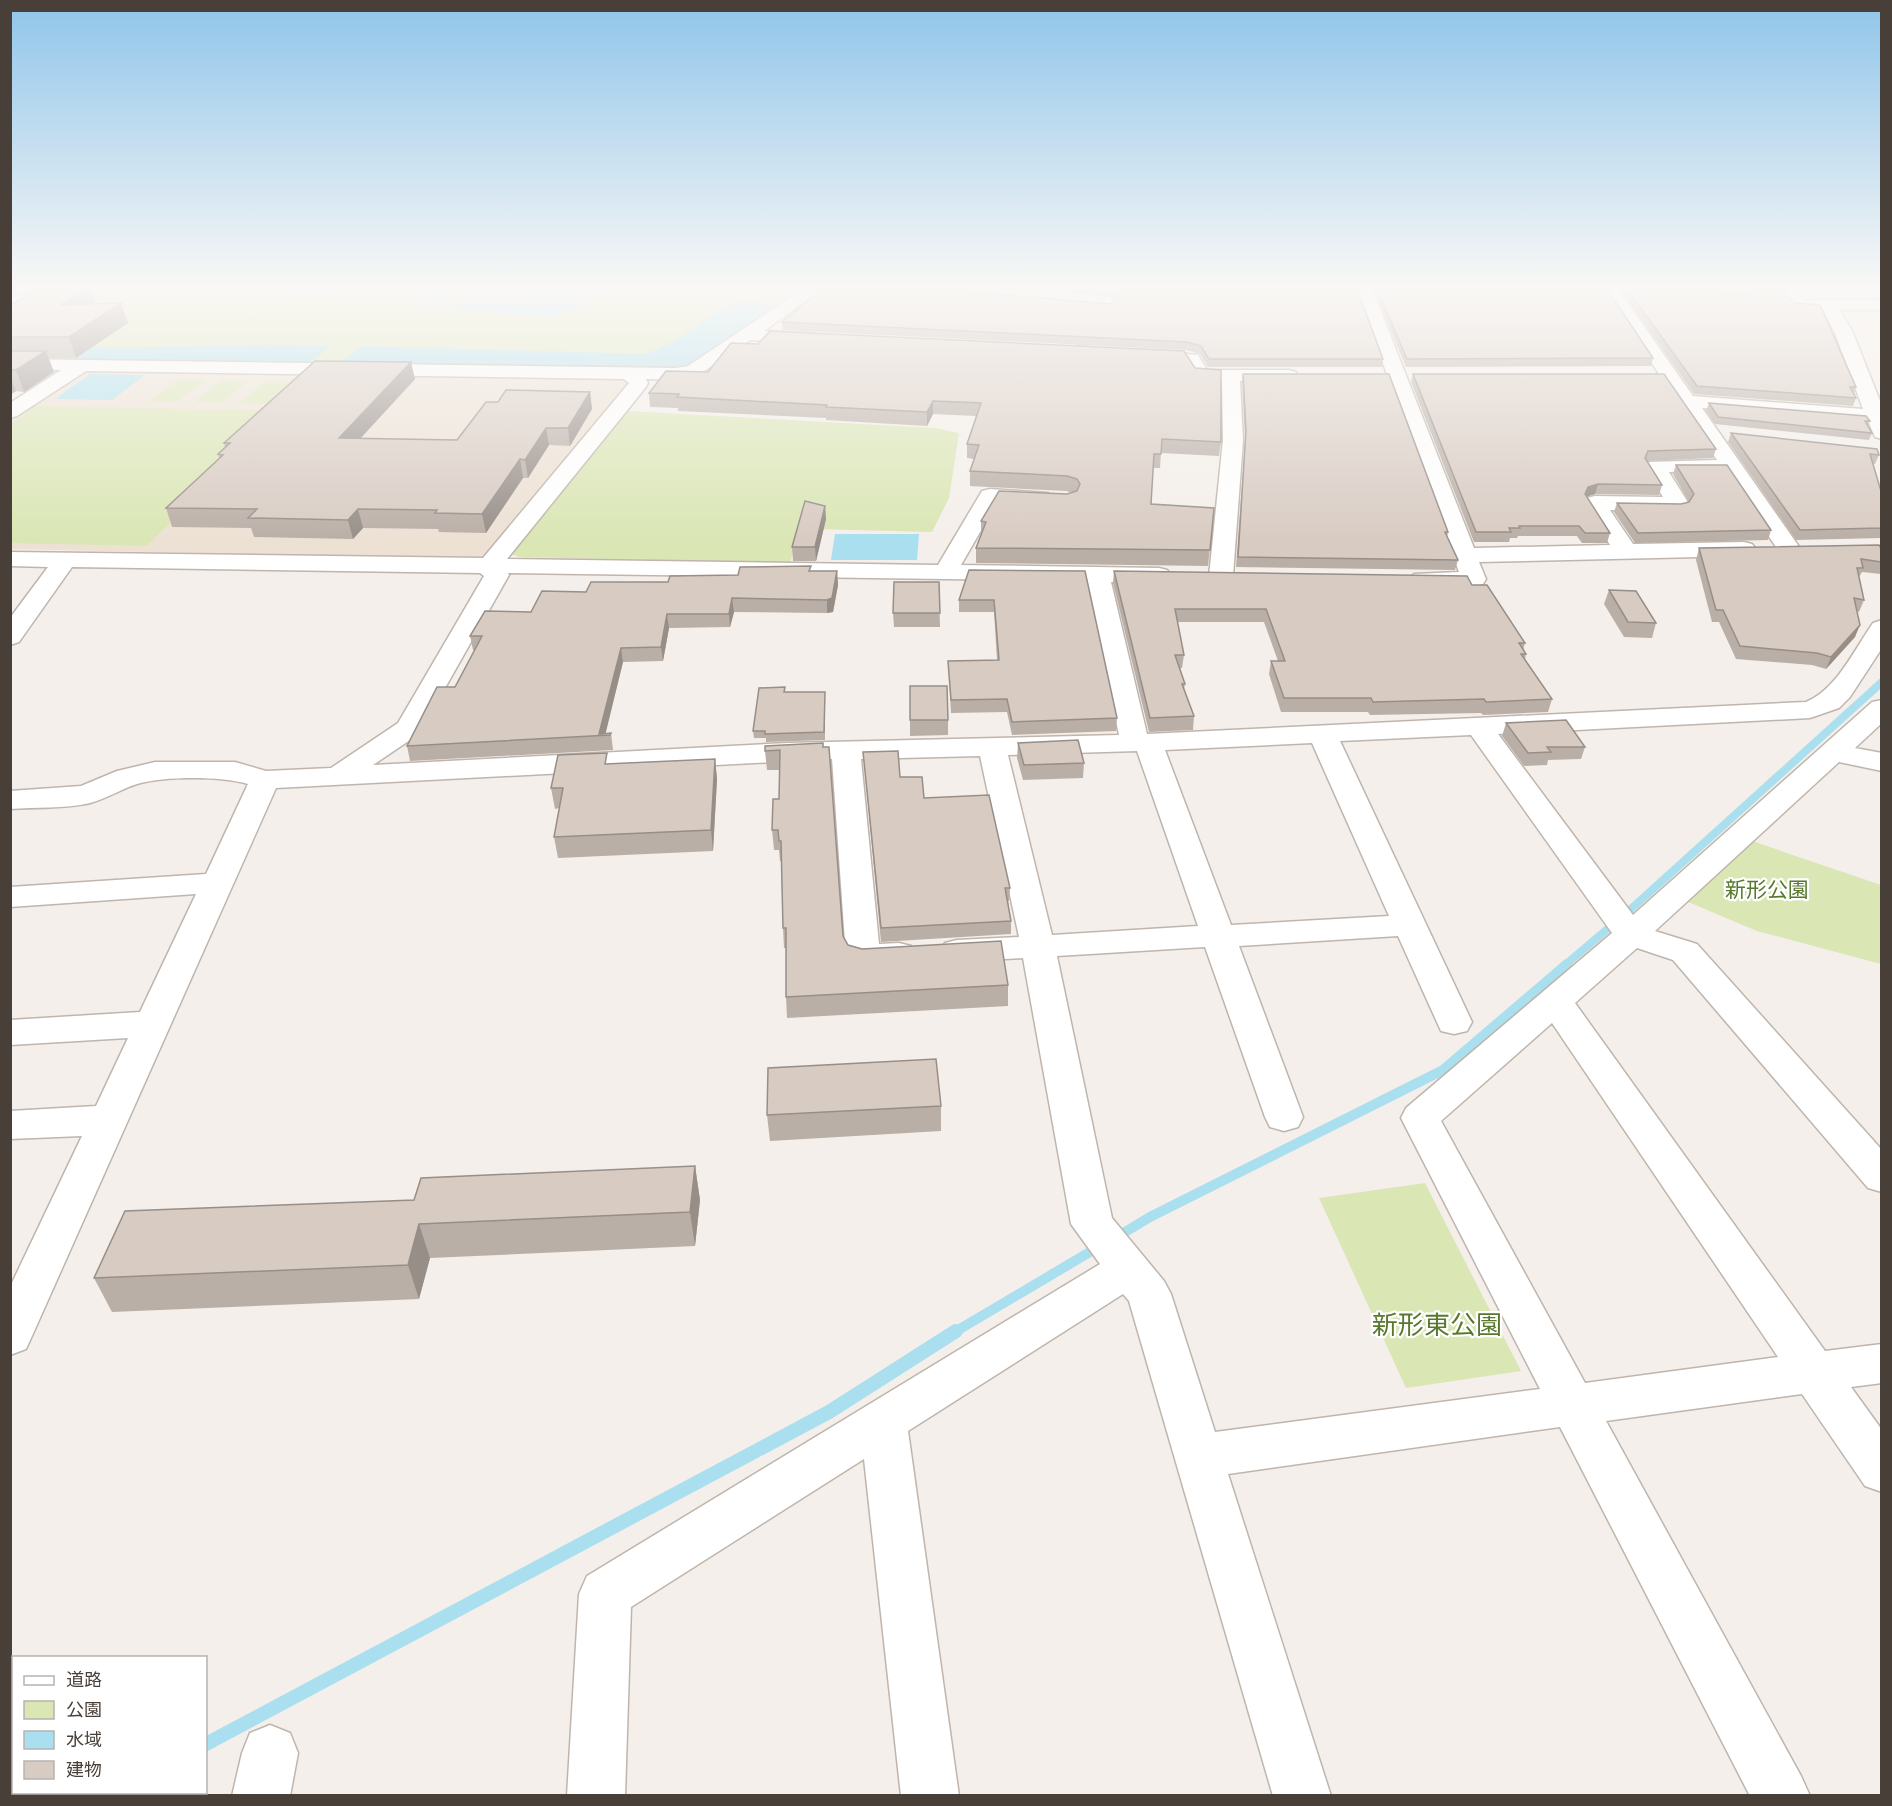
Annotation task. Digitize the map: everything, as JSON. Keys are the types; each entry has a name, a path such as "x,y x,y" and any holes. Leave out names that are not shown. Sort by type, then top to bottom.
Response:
{"street":[{"path":"10,411 69,373"},
{"path":"537,373 679,373"},
{"path":"1200,373 1231,376 1302,376"},
{"path":"1686,401 1879,424 1859,373"},
{"path":"1464,555 1800,548 1731,466 1669,374 1645,374"},
{"path":"488,567 639,383 631,375"},
{"path":"10,559 1210,576 1233,440 1231,376"},
{"path":"1373,376 1421,376"},
{"path":"1397,376 1474,579 1405,578"},
{"path":"1706,431 1730,434"},
{"path":"1626,551 1595,503 1677,504 1654,466 1731,466"},
{"path":"945,573 990,496 1066,500"},
{"path":"10,638 65,560"},
{"path":"339,775 409,728 497,575 488,567"},
{"path":"1097,574 1141,743 1219,936 1284,1116"},
{"path":"10,800 86,795 127,777 155,771 235,771 265,780 846,750 1141,743 1810,710 1829,702 1840,691 1881,628"},
{"path":"1781,1796 1420,1118 1631,935 1881,708"},
{"path":"1810,710 1843,743 1881,762"},
{"path":"1479,727 1631,935 1685,952 1881,1177"},
{"path":"1323,735 1455,1022"},
{"path":"992,747 1038,946 1092,1224 1149,1294 1302,1796"},
{"path":"846,750 863,957 1410,925"},
{"path":"10,1336 265,780"},
{"path":"10,897 218,884"},
{"path":"1555,1001 1881,1470"},
{"path":"10,1033 153,1024"},
{"path":"10,1125 110,1120"},
{"path":"596,1796 605,1594 1128,1269"},
{"path":"1198,1456 1881,1363"},
{"path":"883,1421 930,1796"}],"shaded area":[{"path":"83,373 343,373 622,378 628,383 489,553 483,557 467,559 11,549 11,421"}],"green space":[{"path":"178,379 205,380 177,402 150,401"},
{"path":"221,380 248,381 221,403 194,402"},
{"path":"265,381 292,382 267,404 240,403"},
{"path":"37,406 280,411 220,476 146,546 11,543 11,423"},
{"path":"628,411 935,428 959,433 949,498 932,532 814,529 799,531 790,563 519,557 512,554"},
{"name":"新形公園","path":"1740,837 1881,885 1881,964 1757,931 1674,896"},
{"name":"新形東公園","path":"1425,1183 1521,1371 1406,1388 1319,1198"}],"water":[{"path":"90,374 145,375 112,400 55,399"},
{"path":"835,534 919,534 917,560 831,560"}],"building":[{"path":"301,373 400,373 339,438 457,440 486,402 498,402 506,390 590,392 568,428 546,428 525,460 520,459 482,514 435,513 437,510 358,509 348,520 248,518 257,509 166,508 223,455 218,454 230,443 224,443"},
{"path":"664,373 1221,373 1221,442 1162,439 1161,454 1154,454 1151,504 1214,508 1210,550 976,548 986,522 981,521 999,491 1067,494 1077,491 1080,484 1077,479 1067,476 970,471 979,445 967,444 981,403 933,401 927,412 677,397 679,394 649,393"},
{"path":"1688,373 1850,373 1856,387 1850,387 1856,398 1697,386"},
{"path":"1243,374 1389,374 1448,532 1445,532 1458,560 1238,557 1246,431"},
{"path":"1413,374 1664,374 1716,449 1648,451 1645,458 1662,485 1598,484 1588,487 1585,494 1610,533 1585,533 1579,526 1519,526 1520,528 1509,528 1511,532 1476,532"},
{"path":"1709,403 1866,416 1870,421 1865,421 1872,433 1718,417"},
{"path":"1731,433 1877,449 1879,455 1870,454 1881,491 1881,528 1800,530"},
{"path":"1676,465 1727,465 1771,530 1638,533 1617,503 1681,504 1689,502 1694,494"},
{"path":"805,501 825,506 815,547 792,547"},
{"path":"1879,545 1881,562 1861,559 1863,568 1857,568 1864,600 1854,598 1860,625 1831,657 1817,653 1740,646 1723,610 1716,610 1699,548"},
{"path":"811,566 809,571 837,571 832,598 827,600 732,598 729,614 667,614 661,647 621,648 599,734 611,733 610,735 407,746 437,687 455,687 482,636 470,636 485,611 531,612 542,591 586,592 591,582 668,582 670,576 738,575 740,567"},
{"path":"969,570 1085,571 1117,718 1012,722 1007,699 951,700 948,661 999,660 994,600 959,600"},
{"path":"1114,571 1467,576 1472,585 1487,585 1525,643 1519,643 1526,654 1521,654 1552,699 1486,702 1484,699 1373,702 1371,698 1284,698 1271,661 1285,661 1266,609 1175,609 1184,655 1175,655 1185,684 1182,684 1194,716 1150,718"},
{"path":"894,582 939,582 940,613 893,613"},
{"path":"1609,590 1636,591 1656,623 1628,622"},
{"path":"910,686 947,686 948,720 910,720"},
{"path":"785,687 784,692 825,692 824,732 765,734 765,731 753,731 759,688"},
{"path":"1566,720 1585,747 1547,747 1551,752 1528,753 1506,723"},
{"path":"1078,740 1084,763 1024,765 1018,743"},
{"path":"823,743 823,747 829,747 843,936 848,945 862,949 1001,941 1008,985 786,997 786,928 783,928 781,841 779,841 778,830 772,830 773,799 779,799 780,750 765,751 765,746"},
{"path":"898,751 900,777 922,777 924,798 989,795 1010,888 1005,888 1011,921 881,928 863,752"},
{"path":"607,753 605,764 715,759 711,830 554,837 563,788 551,788 558,755"},
{"path":"936,1059 941,1106 767,1115 768,1068"},
{"path":"695,1166 690,1212 419,1224 408,1265 94,1278 125,1211 414,1200 421,1178"}],"waterway":[{"path":"1565,965 1631,909 1882,682"},
{"path":"1115,1238 1150,1217 1443,1070 1567,964"},
{"path":"953,1333 1100,1246"},
{"path":"207,1743 829,1412 956,1331"}]}
